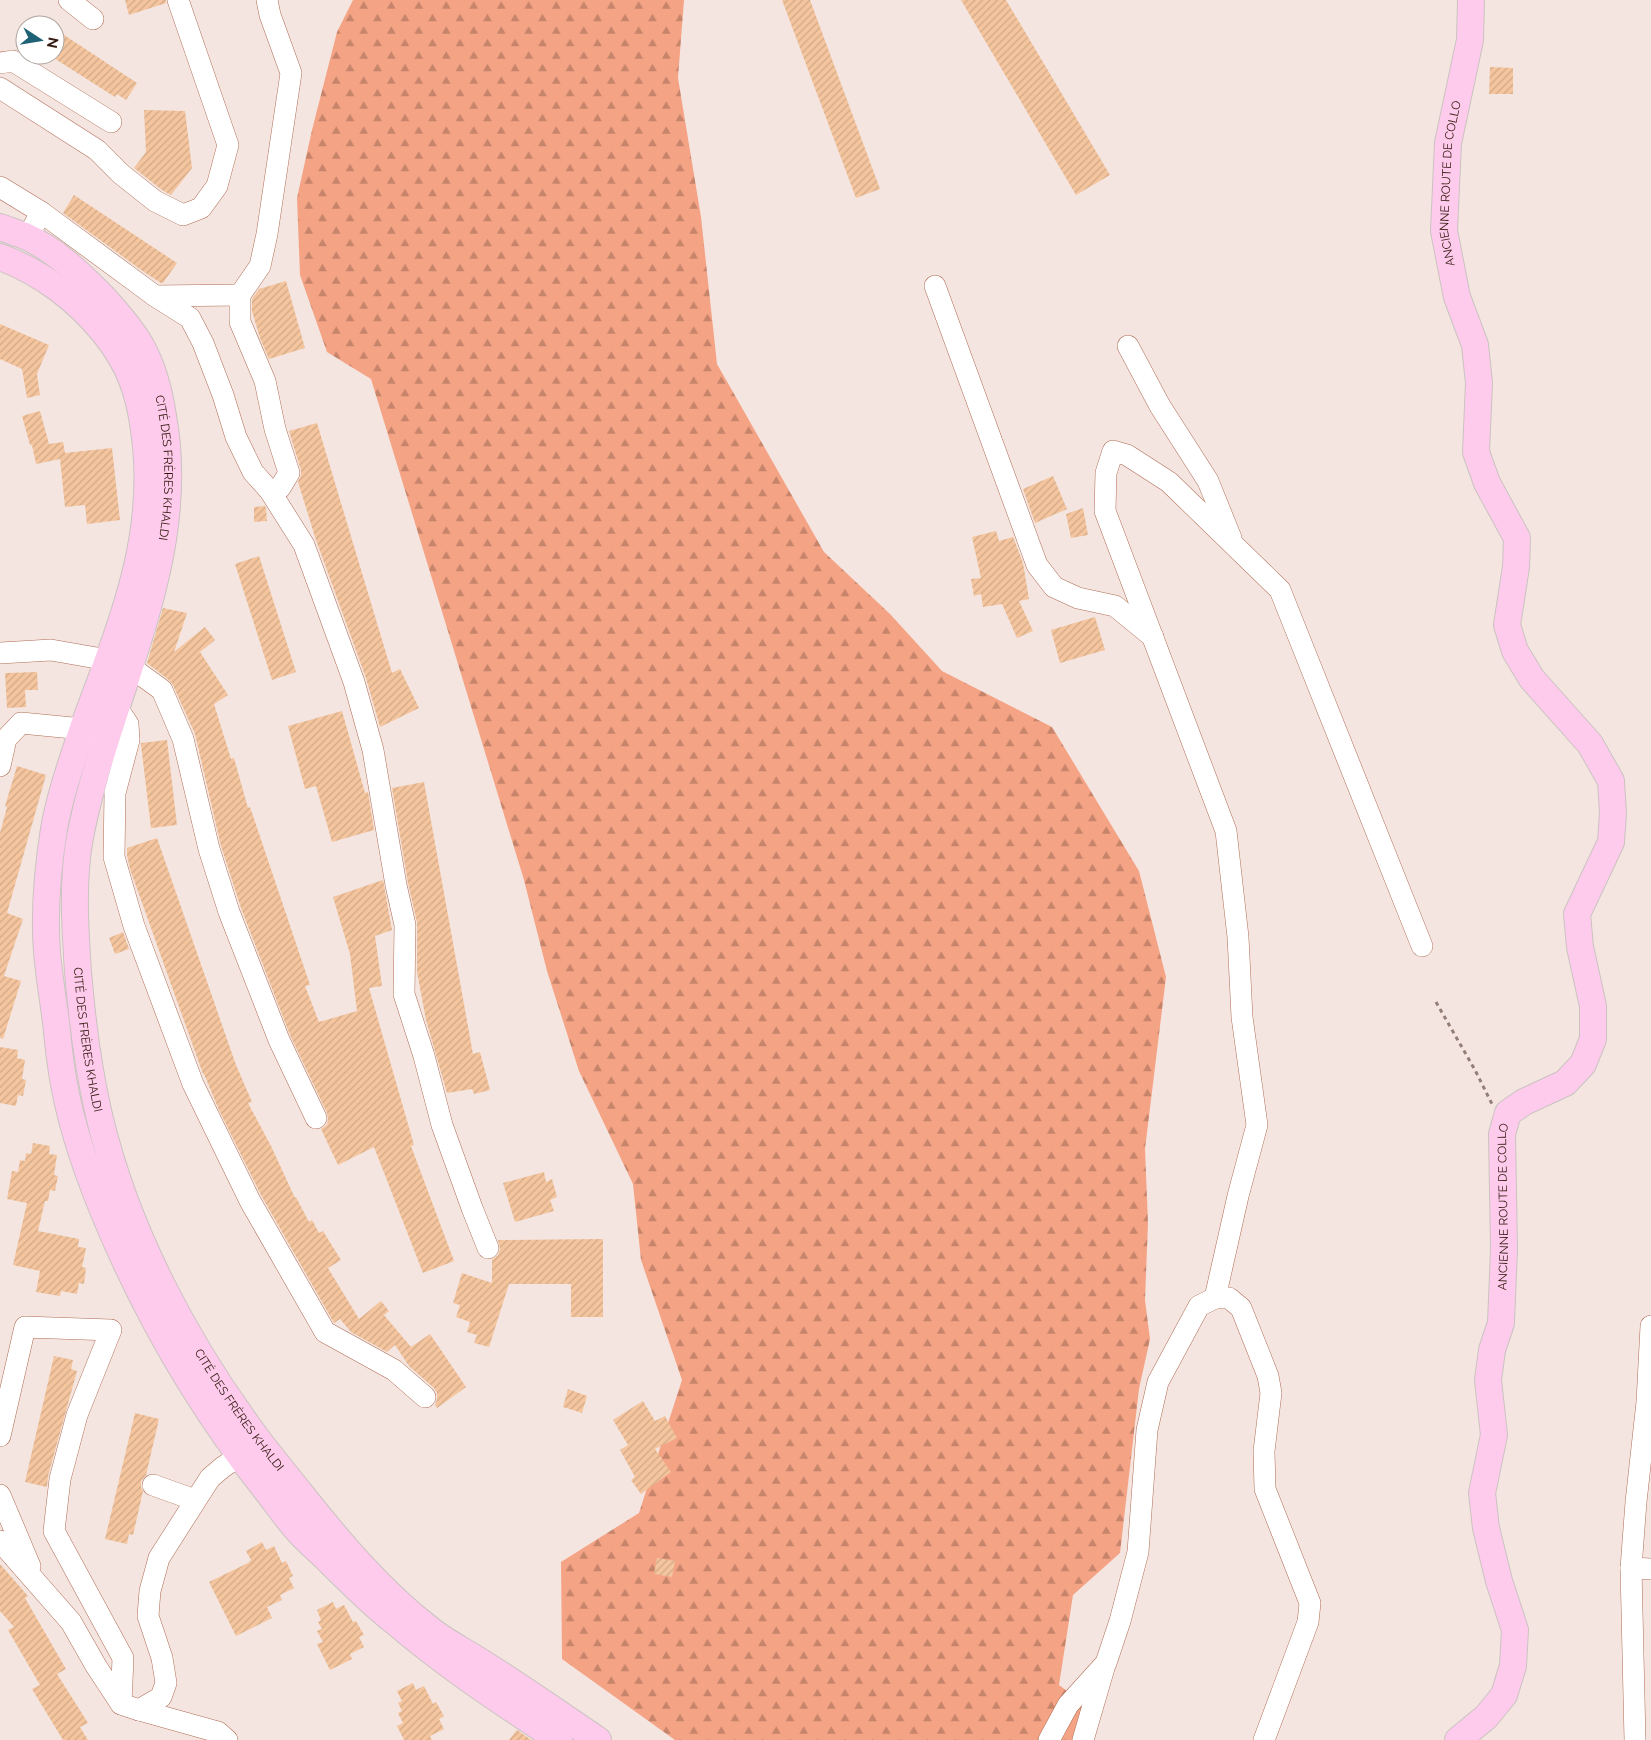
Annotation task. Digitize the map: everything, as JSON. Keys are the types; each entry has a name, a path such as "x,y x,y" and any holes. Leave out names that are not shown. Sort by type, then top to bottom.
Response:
{"main road":[{"name":"ANCIENNE ROUTE DE COLLO","path":"1458,1740 1486,1717 1504,1695 1513,1666 1514,1630 1486,1528 1482,1493 1494,1435 1488,1380 1492,1350 1501,1323 1504,1249 1502,1134 1508,1113 1524,1102 1565,1083 1583,1064 1593,1039 1593,1006 1580,948 1577,914 1611,842 1613,813 1611,780 1590,744 1532,679 1515,651 1507,625 1516,567 1517,538 1487,483 1476,452 1479,383 1475,345 1457,297 1444,231 1448,143 1470,40 1471,0"},
{"name":"CITÉ DES FRÈRES KHALDI","path":"0,227 28,237 53,252 82,276 113,308 139,341 150,365 160,397 167,438 168,485 165,525 158,566 148,605 118,663"},
{"name":"CITÉ DES FRÈRES KHALDI","path":"0,257 18,263 44,278 92,317 118,350 131,374 138,396 147,448 149,482 146,521 140,558 118,663 94,736 92,782 80,841 75,888 80,998 87,1052 98,1110 121,1190 138,1234 166,1292 222,1388 250,1450 298,1532 395,1623 445,1662 559,1740"},
{"name":"CITÉ DES FRÈRES KHALDI","path":"250,1450 326,1525 401,1606 435,1634 478,1660 598,1740"}],"street":[{"path":"69,0 93,19"},
{"path":"0,88 97,150 121,174 154,201 183,215 202,208 218,186 228,145 178,0"},
{"path":"267,0 270,15 291,73 267,234 260,266 240,295 240,322 265,381 275,429 290,473 280,488 270,491"},
{"path":"0,63 13,61 110,122"},
{"path":"0,187 41,212 155,296 190,318 203,343 223,395 236,437 253,472 270,491 304,545 354,682 372,750 404,925 404,994 424,1056 442,1125 488,1248"},
{"path":"28,237 41,212"},
{"path":"935,286 1037,564 1054,587 1078,598 1115,606 1153,638"},
{"path":"155,296 240,295"},
{"path":"1128,346 1160,406 1208,480 1234,546"},
{"path":"1215,1298 1238,1196 1257,1125 1242,1017 1238,937 1226,831 1105,511 1106,473 1113,452 1128,454 1169,482 1280,590 1422,946"},
{"path":"0,653 51,650 118,663 162,690 182,740 209,849 229,912 279,1040 316,1118"},
{"path":"105,701 128,724 129,740 115,793 114,857 134,926 193,1084 250,1201 325,1332 394,1370 425,1397"},
{"path":"0,766 6,739 21,723 94,736"},
{"path":"1083,1740 1120,1621 1138,1552 1147,1430 1158,1382 1200,1306 1215,1298 1229,1298 1241,1308 1268,1376 1271,1393 1264,1451 1265,1489 1310,1603 1308,1622 1264,1740"},
{"path":"1635,1740 1641,1569 1636,1502 1647,1402 1651,1326"},
{"path":"0,1436 25,1327 111,1330 77,1415 60,1479 54,1531 123,1658 130,1707"},
{"path":"130,1707 161,1697 166,1684 162,1658 148,1616 150,1591 159,1558 210,1478 223,1467 250,1450"},
{"path":"153,1485 195,1500"},
{"path":"0,1495 37,1584"},
{"path":"0,1541 71,1622 96,1666 130,1707 218,1732 227,1740"},
{"path":"1049,1740 1068,1705 1106,1663"}],"path":[{"path":"1436,1002 1475,1070 1504,1129"}],"green space":[{"path":"353,0 684,0 678,78 701,217 717,364 824,552 890,614 942,671 1052,727 1139,871 1166,977 1145,1149 1148,1223 1145,1300 1150,1339 1139,1389 1120,1553 1073,1595 1059,1685 1083,1703 1074,1740 675,1740 562,1659 561,1562 639,1513 682,1380 641,1260 633,1184 579,1071 547,971 524,880 371,379 327,352 300,275 297,198 337,32"}],"building":[{"path":"125,0 166,0 166,3 129,15"},
{"path":"782,0 810,0 880,189 856,198"},
{"path":"961,0 1006,0 1110,175 1076,195"},
{"path":"65,36 137,83 126,100 117,94 115,97 65,65"},
{"path":"1490,67 1513,68 1513,94 1489,94"},
{"path":"144,110 185,111 192,168 171,195 134,168 146,152"},
{"path":"74,195 177,263 163,283 144,272 63,213"},
{"path":"286,281 305,348 269,359 252,311 252,299 259,289"},
{"path":"0,324 49,345 37,374 40,395 27,398 22,369 0,359"},
{"path":"40,411 49,444 63,442 65,453 112,448 120,520 87,524 85,505 65,507 60,459 36,464 22,416"},
{"path":"317,423 392,673 400,669 419,708 380,727 366,678 316,540 298,482 301,470 289,431"},
{"path":"1053,476 1067,509 1035,523 1023,489"},
{"path":"265,506 267,521 254,522 254,507"},
{"path":"1083,508 1088,535 1071,538 1066,514"},
{"path":"996,531 999,541 1013,537 1023,563 1029,599 1019,601 1033,631 1017,638 1002,604 983,607 981,594 974,596 971,579 981,578 972,537"},
{"path":"259,556 296,672 272,680 235,564"},
{"path":"163,608 187,613 174,652 205,627 215,640 200,652 228,695 214,704 231,759 234,758 248,808 250,807 310,985 305,986 319,1022 357,1011 350,954 333,897 383,880 392,930 375,936 382,986 369,988 414,1145 411,1146 454,1261 423,1273 374,1147 338,1165 321,1129 327,1125 327,1113 290,1035 241,908 221,846 195,734 173,685 147,663"},
{"path":"1095,617 1105,650 1060,663 1051,630"},
{"path":"37,672 38,690 25,690 26,707 7,708 5,673"},
{"path":"342,711 365,793 368,792 374,830 332,842 316,786 305,789 288,726"},
{"path":"167,740 177,825 151,828 141,743"},
{"path":"17,766 46,775 7,913 23,919 4,976 21,981 3,1039 0,1038 0,833 7,807 5,806"},
{"path":"424,782 473,1054 480,1052 490,1090 474,1094 472,1089 447,1093 426,1020 417,972 417,922 408,883 392,788"},
{"path":"157,838 236,1065 252,1102 248,1103 271,1146 295,1198 309,1222 312,1220 319,1233 323,1231 341,1260 328,1268 359,1319 381,1301 389,1311 384,1315 411,1347 430,1334 466,1387 437,1408 435,1405 437,1393 434,1388 409,1366 395,1345 387,1352 351,1332 340,1319 334,1323 261,1195 219,1110 203,1074 130,869 127,848"},
{"path":"123,932 129,949 115,954 109,938"},
{"path":"0,1047 18,1050 17,1058 25,1060 22,1079 26,1080 23,1096 18,1095 16,1106 0,1103"},
{"path":"33,1143 50,1146 49,1154 57,1155 54,1175 58,1176 55,1191 50,1190 48,1201 45,1201 38,1231 79,1239 78,1247 86,1248 82,1267 86,1268 84,1284 79,1283 77,1294 61,1291 60,1296 36,1292 40,1271 13,1265 27,1203 7,1199 12,1171 18,1172 20,1160 25,1161 26,1153 31,1154"},
{"path":"544,1172 546,1182 552,1179 557,1197 550,1200 554,1211 515,1222 503,1183"},
{"path":"603,1239 603,1317 571,1317 571,1284 509,1284 489,1347 474,1343 477,1335 467,1332 470,1322 456,1317 460,1305 453,1303 462,1273 492,1283 492,1260 498,1255 500,1249 498,1240"},
{"path":"54,1356 73,1360 71,1369 77,1371 48,1476 47,1487 25,1482"},
{"path":"568,1389 587,1396 582,1413 563,1407"},
{"path":"643,1401 655,1421 665,1416 677,1438 655,1449 671,1472 641,1494 631,1480 635,1477 620,1450 628,1445 613,1420"},
{"path":"135,1413 159,1419 146,1475 141,1481 143,1491 133,1535 129,1534 127,1544 105,1539"},
{"path":"262,1542 266,1550 274,1546 282,1563 286,1561 293,1576 289,1578 294,1588 280,1595 282,1600 267,1607 272,1618 236,1636 209,1582 248,1563 251,1560 246,1551"},
{"path":"657,1558 675,1561 672,1577 654,1574"},
{"path":"0,1564 28,1596 25,1598 66,1669 57,1674 88,1723 80,1727 88,1740 63,1740 32,1689 40,1685 8,1630 14,1627 0,1611"},
{"path":"333,1602 336,1609 344,1605 353,1622 356,1621 364,1635 359,1637 364,1647 350,1654 352,1659 330,1670 317,1644 323,1642 317,1631 322,1629 318,1622 321,1620 317,1610"},
{"path":"413,1683 416,1690 424,1686 433,1704 436,1702 444,1716 439,1719 444,1729 430,1736 432,1740 404,1740 397,1726 403,1723 398,1713 402,1711 398,1703 402,1701 397,1691"},
{"path":"517,1730 530,1739 532,1740 509,1740"}]}
